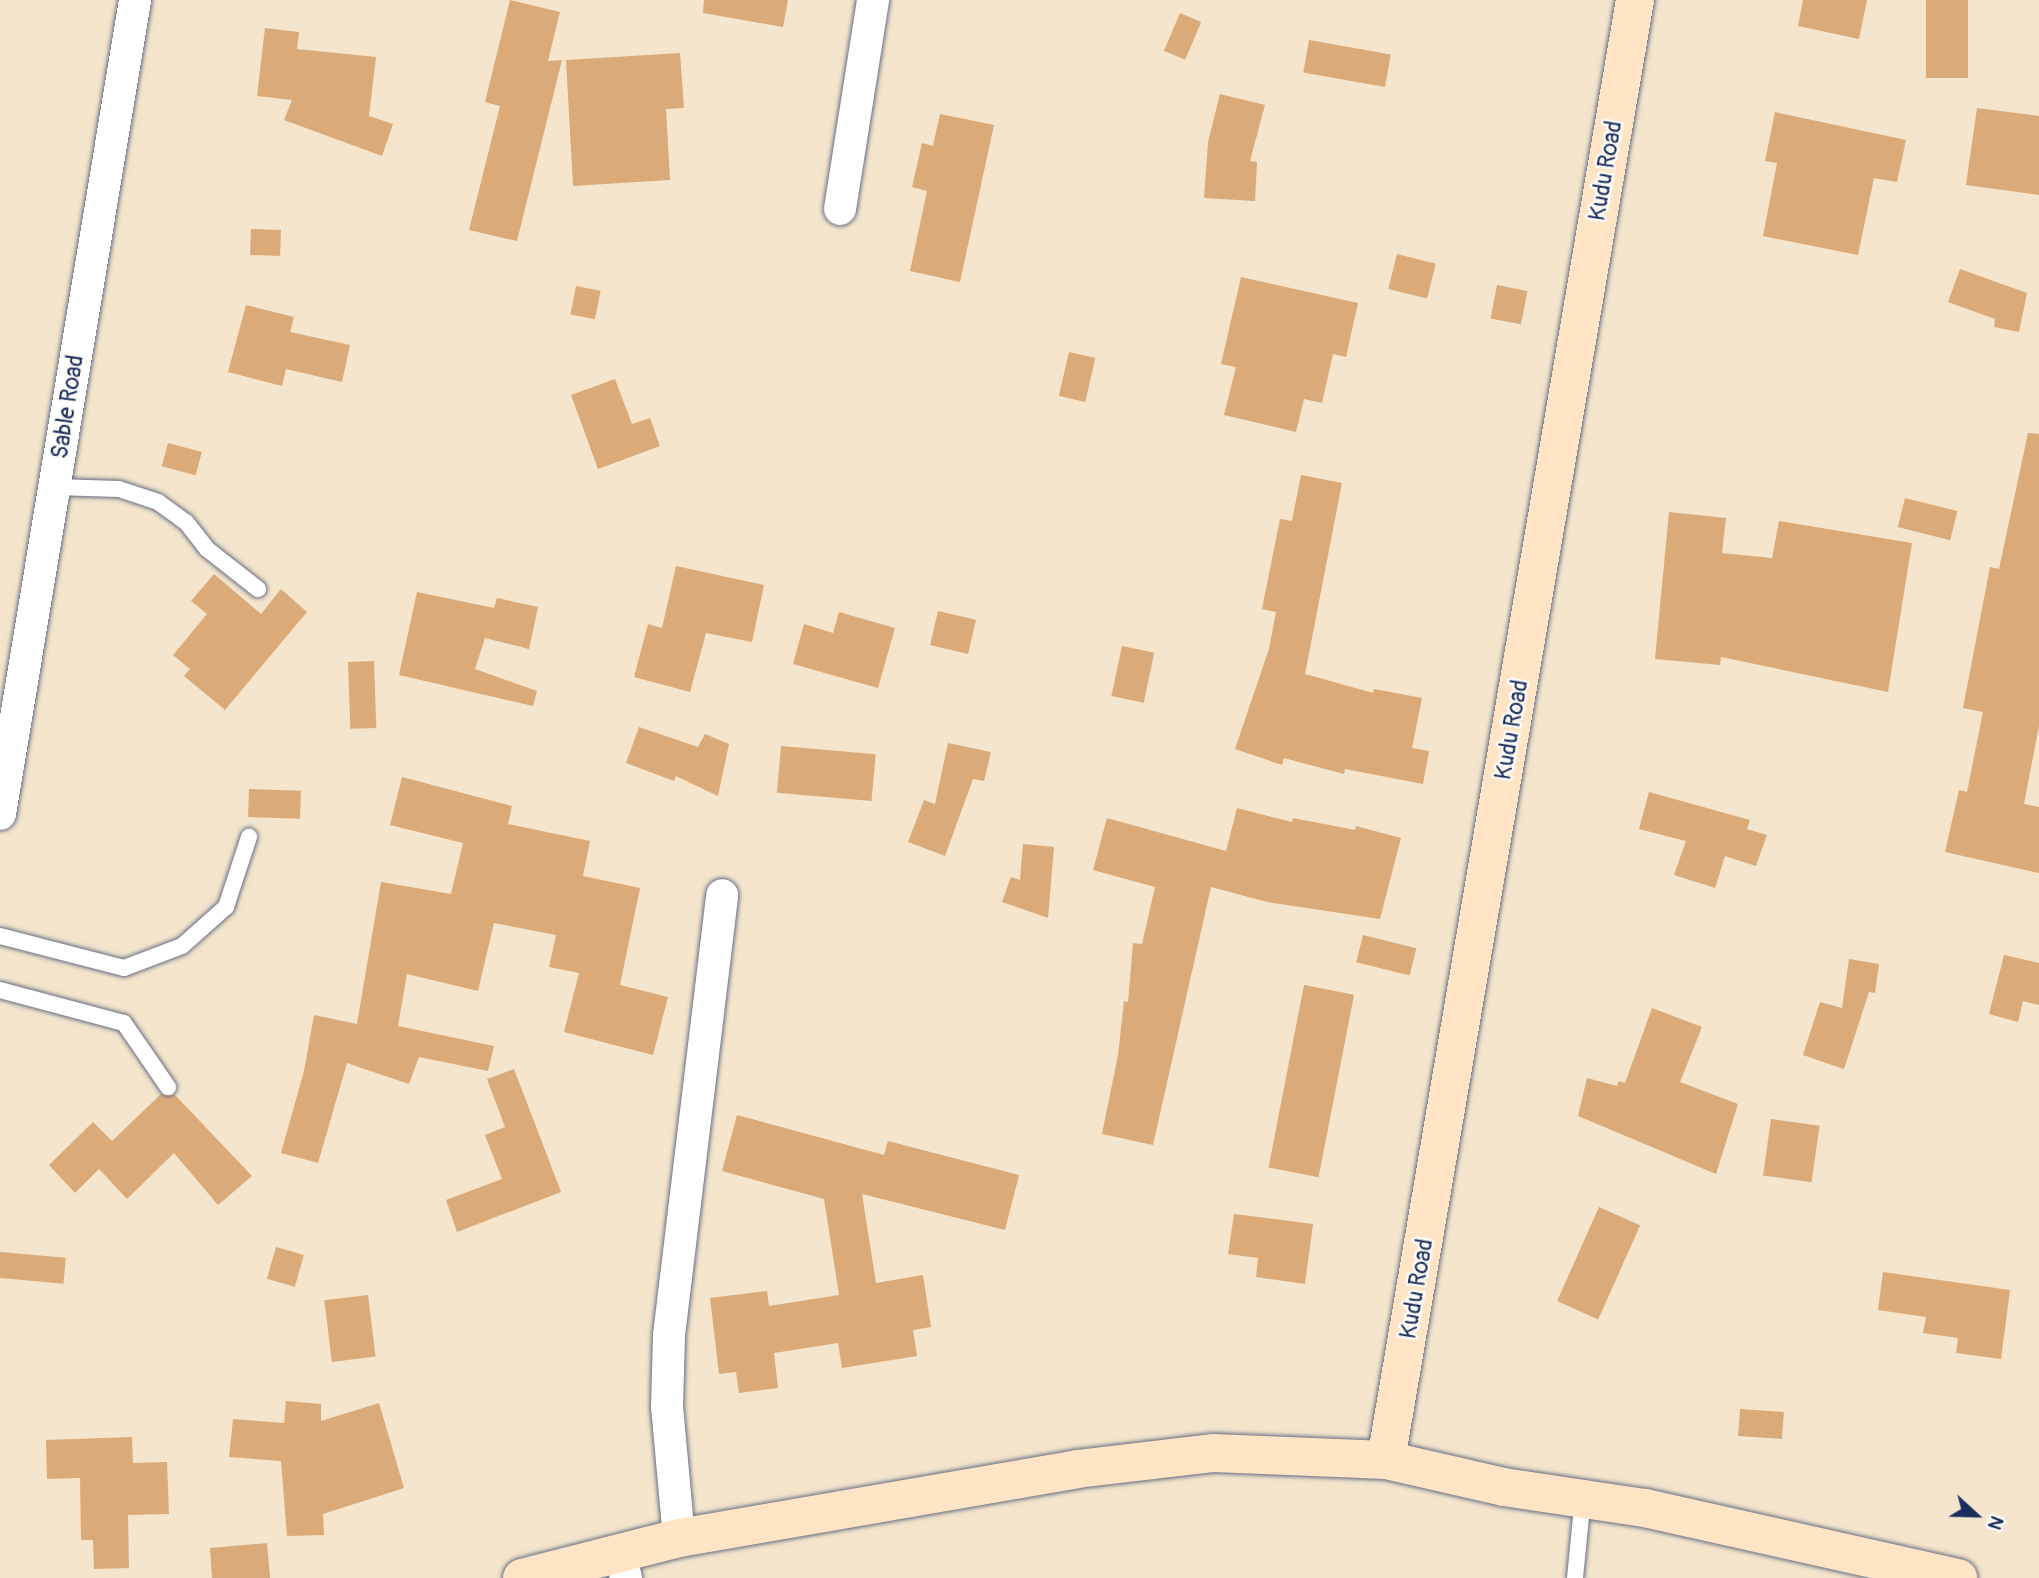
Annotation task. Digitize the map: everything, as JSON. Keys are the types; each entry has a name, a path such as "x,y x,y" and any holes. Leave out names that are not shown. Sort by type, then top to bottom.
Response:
{"street":[{"name":"Sable Road","path":"0,814 135,0"},
{"path":"840,209 873,0"},
{"name":"Kudu Road","path":"1386,1460 1635,0"},
{"path":"679,1538 667,1407 669,1335 722,895"},
{"path":"522,1578 623,1565 679,1538 1065,1471 1213,1453 1386,1460 1504,1487 1583,1497 1958,1578"}],"lane":[{"path":"55,487 120,489 158,502 186,522 207,549 258,589"},
{"path":"0,936 124,968 182,947 226,907 248,837"},
{"path":"0,990 124,1023 168,1087"},
{"path":"1575,1578 1583,1497"}],"building":[{"path":"510,0 560,12 548,61 562,60 517,241 469,230 500,106 485,102"},
{"path":"704,0 788,0 783,27 703,13"},
{"path":"1803,0 1867,0 1859,39 1798,26"},
{"path":"1926,0 1968,0 1968,78 1926,78"},
{"path":"1180,13 1201,22 1185,60 1164,51"},
{"path":"265,28 299,32 297,49 376,57 369,116 393,124 382,156 284,120 292,100 257,96"},
{"path":"1309,40 1391,54 1385,87 1303,72"},
{"path":"680,53 684,108 666,109 670,180 573,186 566,60"},
{"path":"1220,94 1265,105 1250,161 1257,162 1255,201 1204,198 1208,142"},
{"path":"1977,108 2039,116 2039,195 1966,185"},
{"path":"1775,112 1906,140 1897,182 1874,178 1858,255 1763,236 1777,163 1765,161"},
{"path":"940,114 994,125 960,282 910,271 927,191 912,187 922,143 933,146"},
{"path":"251,229 281,230 280,256 250,255"},
{"path":"1397,254 1436,264 1427,299 1388,289"},
{"path":"1960,269 2027,293 2019,332 1994,327 1995,319 1948,302"},
{"path":"1241,277 1358,303 1346,357 1333,354 1322,403 1304,399 1296,432 1224,415 1236,367 1221,364"},
{"path":"1497,285 1527,291 1521,324 1491,318"},
{"path":"576,286 601,291 595,319 570,314"},
{"path":"246,305 294,317 290,332 350,345 342,382 286,369 282,386 228,372"},
{"path":"1069,352 1095,358 1085,402 1059,396"},
{"path":"615,379 632,424 650,418 660,446 598,469 571,395"},
{"path":"2028,433 2039,434 2039,726 2024,804 2039,807 2039,873 1945,852 1959,790 1967,792 1983,712 1963,708 1990,567 1999,569"},
{"path":"168,443 202,452 196,475 162,466"},
{"path":"1301,475 1342,483 1305,674 1373,693 1374,689 1422,698 1412,748 1429,751 1423,784 1345,769 1344,774 1284,758 1282,765 1235,749 1269,649 1276,612 1262,609 1280,519 1292,521"},
{"path":"1905,498 1957,511 1950,540 1898,527"},
{"path":"1669,512 1726,518 1722,553 1772,558 1779,521 1912,543 1888,692 1721,657 1720,665 1655,659"},
{"path":"676,566 764,585 752,642 706,633 690,692 634,677 648,624 662,628"},
{"path":"214,574 261,614 281,589 307,612 225,710 184,676 190,669 173,655 207,614 191,601"},
{"path":"417,592 494,608 497,598 538,607 529,649 485,638 475,669 537,691 533,706 399,675"},
{"path":"938,611 976,620 968,654 930,645"},
{"path":"839,612 895,628 878,688 793,664 804,624 833,633"},
{"path":"1122,646 1154,653 1144,703 1111,696"},
{"path":"374,661 376,728 350,729 348,662"},
{"path":"639,727 698,747 705,734 729,744 718,796 676,776 674,781 626,763"},
{"path":"948,743 991,752 984,781 973,779 945,856 908,842 924,800 935,804"},
{"path":"781,746 876,754 872,801 777,793"},
{"path":"402,777 512,806 508,824 590,841 583,876 640,888 620,985 668,997 653,1055 564,1032 579,973 549,967 556,935 494,923 478,991 407,974 398,1026 494,1046 488,1071 419,1057 409,1084 347,1063 318,1163 281,1153 304,1071 314,1015 357,1024 381,882 451,894 463,843 390,825"},
{"path":"249,789 301,791 300,819 248,817"},
{"path":"1649,792 1750,820 1747,829 1767,835 1756,866 1725,856 1715,888 1674,875 1686,841 1639,829"},
{"path":"1237,808 1292,822 1293,818 1355,830 1356,826 1401,838 1380,919 1267,902 1211,887 1153,1145 1102,1134 1118,1055 1124,1001 1128,1002 1133,943 1142,944 1155,887 1093,870 1107,818 1226,851"},
{"path":"1023,844 1054,847 1048,918 1002,902 1011,877 1020,880"},
{"path":"1363,935 1416,948 1410,975 1356,962"},
{"path":"2004,955 2039,963 2039,1005 2023,1001 2018,1022 1989,1014"},
{"path":"1849,959 1879,964 1875,993 1869,992 1844,1069 1803,1055 1820,1002 1842,1008"},
{"path":"1304,985 1354,995 1319,1177 1269,1168"},
{"path":"1652,1008 1702,1027 1680,1082 1738,1104 1716,1174 1578,1116 1587,1078 1617,1086 1619,1081 1625,1083"},
{"path":"514,1069 561,1192 457,1232 446,1200 502,1179 485,1135 505,1127 487,1079"},
{"path":"161,1094 175,1095 252,1176 218,1205 174,1153 127,1199 99,1169 75,1193 49,1165 93,1122 112,1141"},
{"path":"737,1115 884,1155 888,1141 1019,1175 1005,1230 862,1194 876,1283 923,1275 931,1327 913,1330 917,1356 842,1368 838,1343 774,1353 778,1388 739,1393 736,1372 719,1374 710,1298 767,1291 769,1306 839,1295 824,1199 722,1171"},
{"path":"1771,1119 1820,1126 1812,1182 1763,1175"},
{"path":"1599,1207 1640,1225 1598,1319 1557,1301"},
{"path":"1234,1214 1313,1224 1305,1284 1256,1277 1258,1258 1228,1254"},
{"path":"276,1247 304,1255 295,1287 267,1279"},
{"path":"0,1252 66,1258 63,1284 0,1278"},
{"path":"1883,1272 2010,1290 2001,1359 1956,1353 1958,1338 1923,1333 1926,1317 1878,1310"},
{"path":"368,1295 376,1357 332,1362 324,1300"},
{"path":"286,1401 321,1404 321,1421 379,1403 404,1488 323,1514 324,1535 287,1536 281,1461 229,1457 233,1419 284,1423"},
{"path":"1740,1409 1784,1412 1782,1439 1738,1436"},
{"path":"132,1437 133,1463 167,1462 169,1514 128,1515 129,1568 94,1569 93,1540 81,1540 80,1478 47,1479 46,1440"},
{"path":"267,1543 270,1578 212,1578 210,1548"}]}
